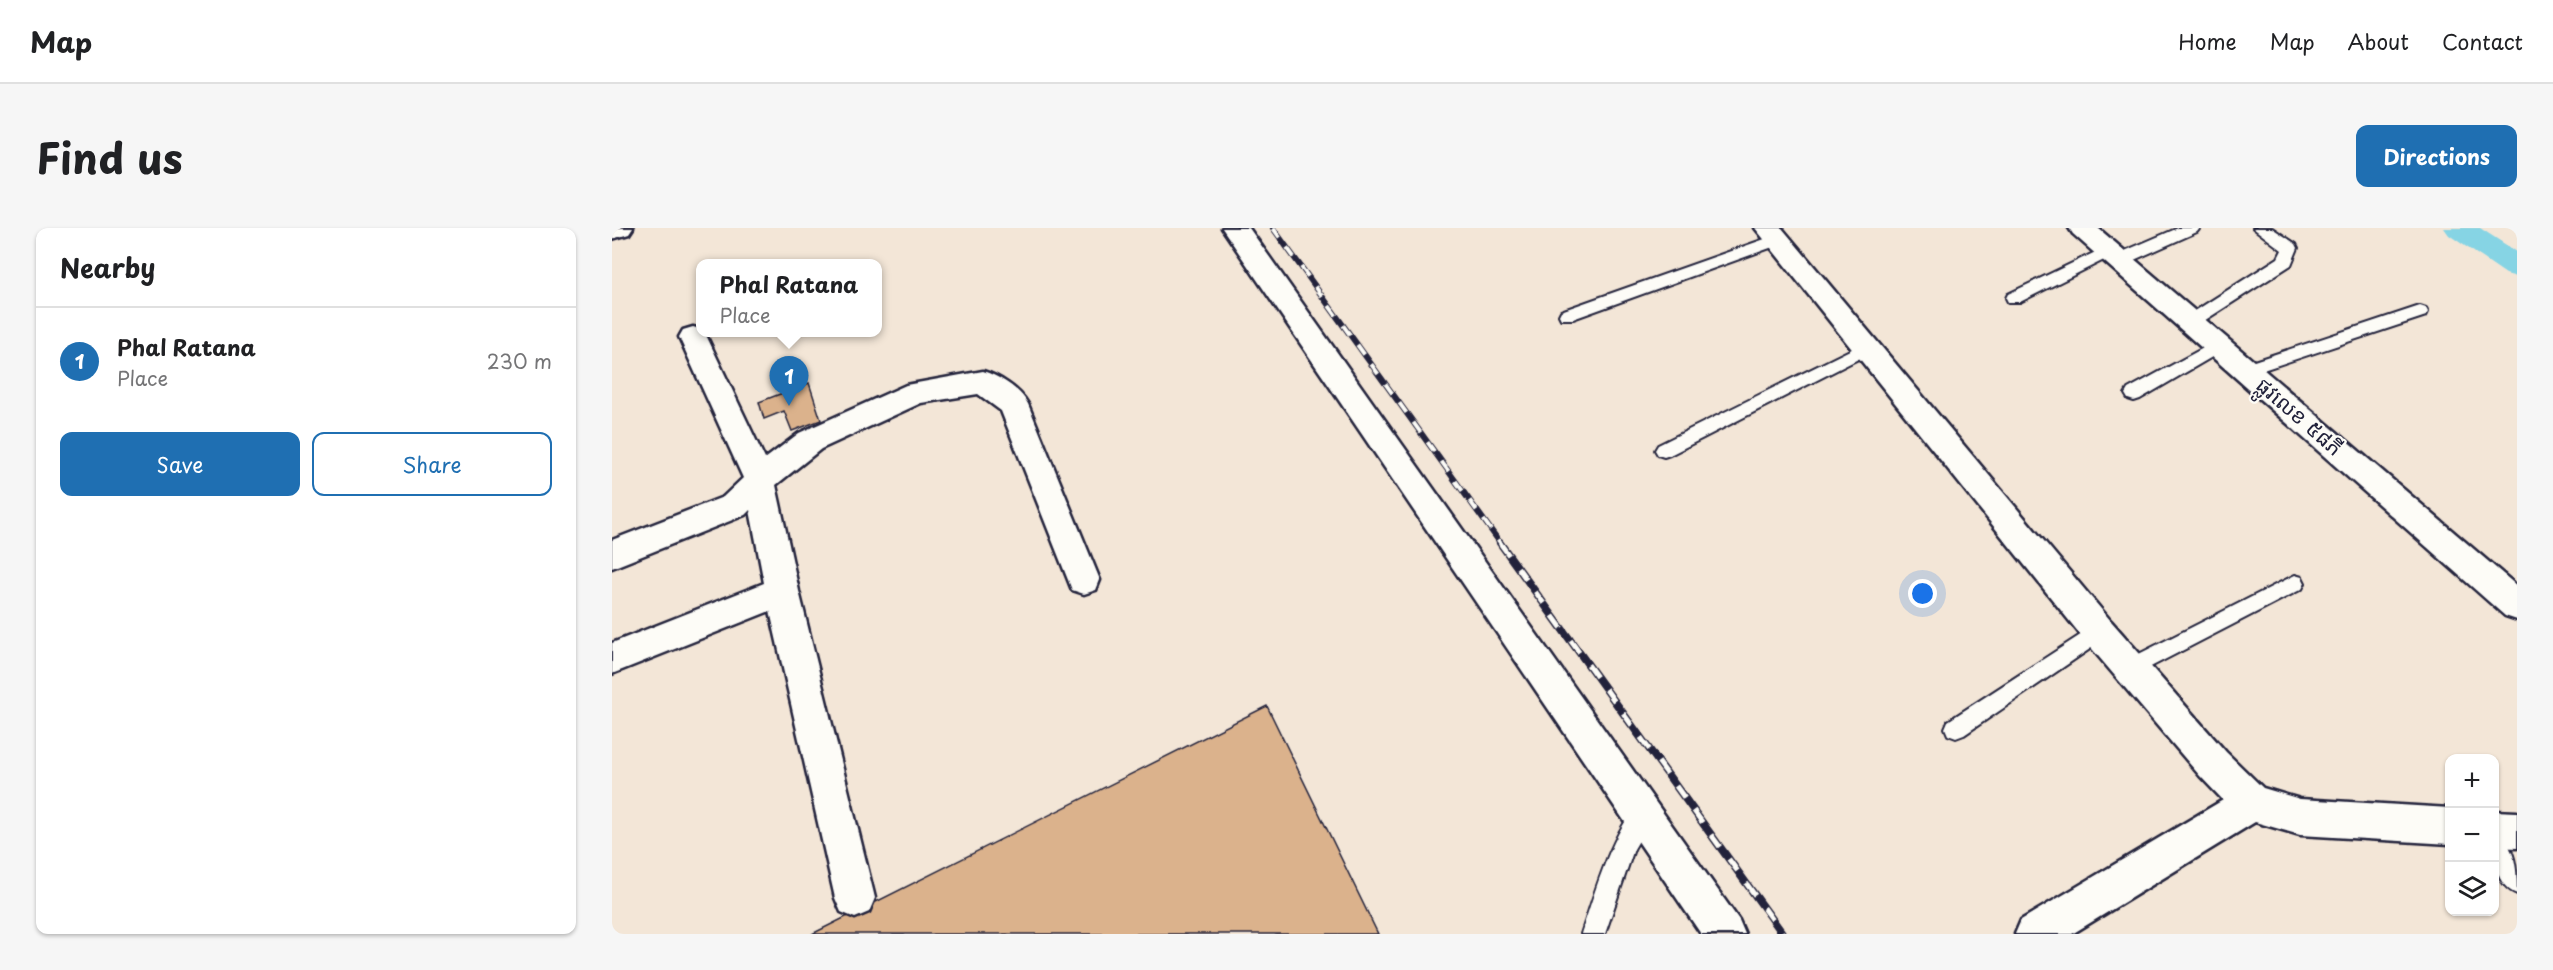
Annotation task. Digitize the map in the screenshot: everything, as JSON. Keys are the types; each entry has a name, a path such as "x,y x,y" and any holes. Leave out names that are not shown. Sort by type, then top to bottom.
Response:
{"street":[{"path":"1235,228 1725,934"},
{"name":"ផ្លូវលេខ ៥៨ភី","path":"2082,228 2517,606"},
{"path":"1774,234 2099,632 2213,764 2252,803 2300,817 2445,826"},
{"path":"693,337 760,481 782,591 855,898"},
{"path":"612,554 734,506 760,481 810,441 916,393 983,382 1013,404 1084,580"},
{"path":"612,659 782,591"},
{"path":"2035,934 2252,803"},
{"path":"2499,829 2517,830"}],"lane":[{"path":"2014,298 2114,256 2192,228"},
{"path":"2190,322 2285,261 2290,248 2261,228"},
{"path":"1567,315 1774,234"},
{"path":"2245,370 2420,312"},
{"path":"2134,394 2218,346"},
{"path":"1664,450 1868,347"},
{"path":"2130,668 2295,583"},
{"path":"1956,728 2099,632"},
{"path":"1593,934 1625,843 1643,815"},
{"path":"2499,852 2517,882"}],"building":[{"path":"809,383 821,420 792,431 784,411 764,419 759,402"},
{"path":"1267,706 1378,934 812,934"}],"waterway":[{"path":"2459,228 2517,267"}],"railway":[{"path":"1273,228 1501,544"},
{"path":"1500,543 1783,934"}],"place":[{"name":"Phal Ratana","path":"789,406"}]}
